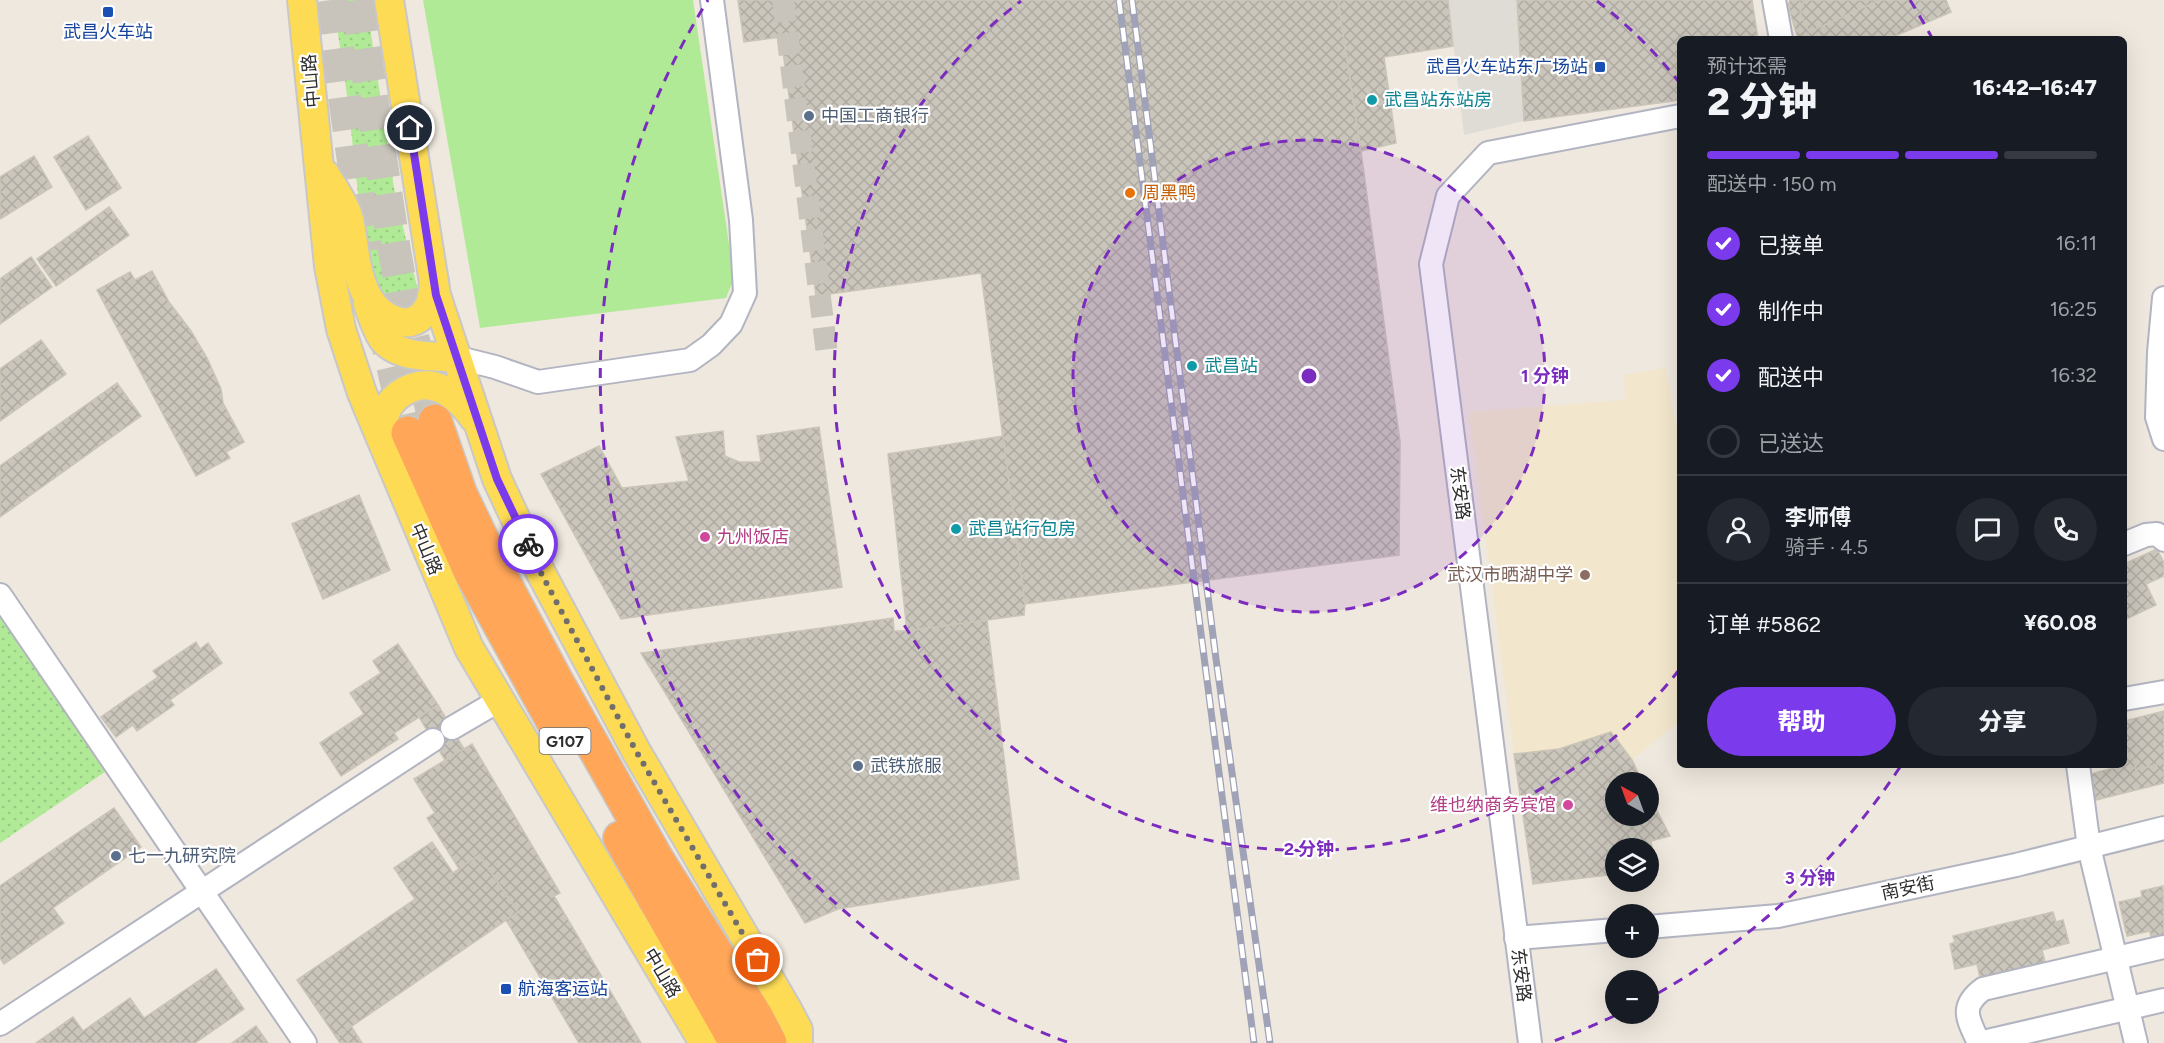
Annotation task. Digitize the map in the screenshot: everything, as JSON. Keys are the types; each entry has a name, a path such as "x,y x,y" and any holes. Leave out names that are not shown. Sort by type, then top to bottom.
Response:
{"highway":[{"name":"G107","path":"410,435 470,571 534,689 736,1043"},
{"name":"G107","path":"410,435 460,493 490,556 550,670 657,859 756,1016 770,1043"}],"main road":[{"name":"中山路","path":"302,0 329,266 341,329 362,393 410,435 469,648 704,1043"},
{"path":"389,0 434,282 455,357 497,479 547,584 636,751 787,1009 798,1030 798,1043"},
{"path":"319,162 348,217 362,284 383,339 391,346 432,357 455,357"},
{"path":"362,284 370,301 382,314 396,322 411,322 424,314 432,298 434,282"},
{"path":"410,435 383,432 386,411 400,394 412,387 432,386 450,393 467,408 478,424"}],"street":[{"path":"455,357 495,367 538,382 549,381 690,360 711,345 731,324 745,293 741,220 712,0"},
{"path":"1774,0 1780,36"},
{"name":"东安路","path":"1530,1043 1431,264 1448,196 1488,153 1677,118"},
{"path":"2164,298 2159,352 2157,417 2164,439"},
{"path":"2127,543 2146,535 2157,534 2164,540"},
{"path":"0,595 305,1043"},
{"path":"2127,698 2164,692"},
{"path":"0,1024 442,734 500,700"},
{"path":"2078,768 2089,847 2136,1043"},
{"name":"南安街","path":"1659,926 1778,916 2016,866 2164,828"},
{"path":"1516,938 1605,931"},
{"path":"2164,947 1983,989 1972,997 1967,1008 1969,1022 1979,1043 2164,1000"}],"shaded area":[{"path":"1448,0 1517,0 1524,121 1464,135"},
{"name":"武汉市晒湖中学","path":"1666,368 1677,424 1677,723 1632,760 1610,732 1559,749 1514,754 1469,412 1625,400 1624,375"}],"green space":[{"path":"333,0 366,0 394,188 417,287 419,306 388,310 373,273 358,194 348,102"},
{"path":"423,0 693,0 734,278 726,298 480,328"},
{"path":"0,616 105,772 0,843"}],"building":[{"name":"武昌站","path":"738,0 1338,0 1361,151 1400,442 1399,555 1025,604 981,273 816,296 781,37 744,42"},
{"name":"武昌站东站房","path":"1338,0 1448,0 1453,46 1384,57 1396,143 1361,151"},
{"name":"武昌火车站东广场站","path":"1517,0 1752,0 1758,36 1677,36 1677,100 1524,121"},
{"path":"1790,0 1946,0 1951,12 1895,36 1797,36 1788,6"},
{"path":"1804,0 1880,0 1809,32 1800,12"},
{"path":"88,136 121,188 86,210 54,157"},
{"path":"34,156 52,187 0,219 0,177"},
{"path":"109,207 129,235 56,286 37,259"},
{"path":"31,257 52,287 0,324 0,279"},
{"path":"152,271 169,302 191,331 207,358 221,389 223,403 244,442 226,452 230,458 196,476 97,290 130,272 135,280"},
{"path":"41,340 66,374 0,421 0,369"},
{"path":"117,383 141,416 0,517 0,466"},
{"name":"九州饭店","path":"819,427 842,587 621,619 541,474 599,446 622,488 689,481 676,437 723,431 725,456 739,462 761,462 757,436"},
{"name":"武昌站行包房","path":"1003,436 1025,604 1024,615 907,631 888,454"},
{"path":"359,495 390,570 323,599 292,524"},
{"path":"2157,549 2164,563 2164,576 2146,584 2156,605 2127,619 2127,563"},
{"name":"武铁旅服","path":"893,618 894,631 987,620 1019,879 838,909 805,923 641,653"},
{"path":"196,642 200,649 208,643 222,663 170,700 174,705 137,731 133,725 116,737 101,717 158,677 153,671"},
{"path":"398,644 438,705 394,733 398,739 341,776 320,743 364,714 350,693 381,673 373,661"},
{"path":"438,705 464,749 445,760 419,717"},
{"path":"2164,711 2164,763 2136,770 2133,757 2129,758 2127,751 2127,720"},
{"name":"维也纳商务宾馆","path":"1611,732 1632,760 1638,772 1605,772 1605,826 1659,826 1659,814 1670,836 1659,839 1605,838 1605,875 1533,884 1514,754 1559,749"},
{"path":"472,744 560,893 554,896 641,1043 579,1043 506,920 518,912 479,855 459,869 427,818 435,813 414,779"},
{"path":"2127,751 2129,758 2133,757 2136,770 2164,763 2164,783 2092,801 2087,775 2113,768 2127,768"},
{"path":"114,808 141,847 53,908 64,923 4,964 0,958 0,886"},
{"path":"432,842 453,873 479,855 518,912 336,1037 297,980 415,899 394,868"},
{"path":"2163,886 2164,936 2151,938 2150,931 2127,936 2119,902 2142,897 2141,891"},
{"path":"2053,912 2056,922 2063,920 2069,943 2042,950 2046,966 1981,982 1977,964 1955,969 1950,944 1955,942 1953,936"},
{"path":"216,969 244,1009 195,1043 36,1043 73,1017 83,1031 130,998 144,1018"},
{"path":"256,1026 268,1043 232,1043"},
{"path":"351,1026 362,1043 340,1043 336,1037"}],"tunnel":[{"path":"331,0 366,251"},
{"path":"357,0 405,309 435,421"},
{"path":"783,0 827,354"},
{"path":"382,319 408,433"}],"railway":[{"path":"1119,0 1254,1043"},
{"path":"1132,0 1216,659 1270,1043"}],"way so far":[{"path":"528,544 541,573 636,751 758,960"}],"place":[{"name":"武昌火车站","path":"108,12"},
{"name":"武昌火车站东广场站","path":"1600,67"},
{"name":"武昌站东站房","path":"1372,100"},
{"name":"中国工商银行","path":"809,116"},
{"name":"周黑鸭","path":"1130,193"},
{"name":"武昌站","path":"1192,366"},
{"name":"武昌站行包房","path":"956,529"},
{"name":"九州饭店","path":"705,537"},
{"name":"武汉市晒湖中学","path":"1585,575"},
{"name":"武铁旅服","path":"858,766"},
{"name":"维也纳商务宾馆","path":"1568,805"},
{"name":"七一九研究院","path":"116,856"},
{"name":"航海客运站","path":"506,989"}],"route":[{"path":"410,128 436,295 497,479 528,544"}]}
